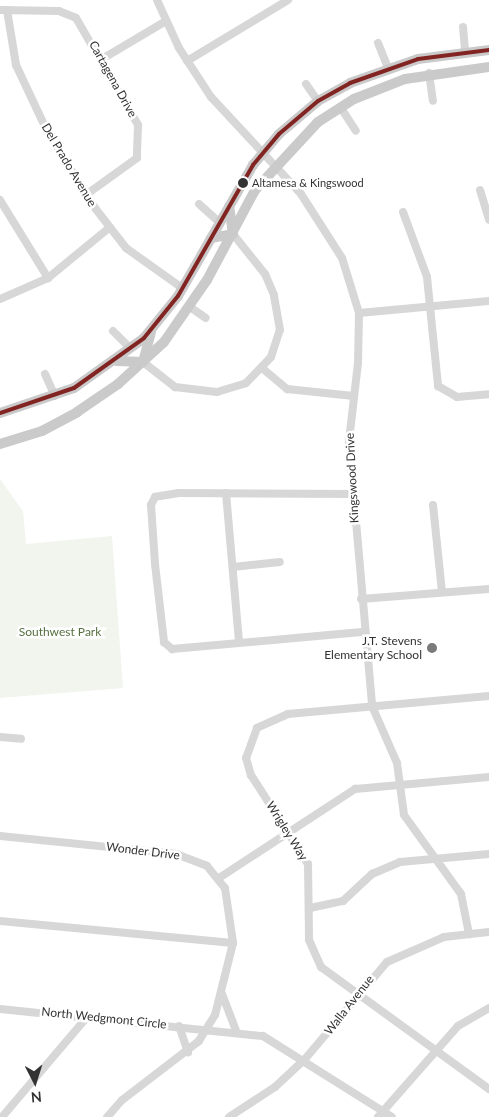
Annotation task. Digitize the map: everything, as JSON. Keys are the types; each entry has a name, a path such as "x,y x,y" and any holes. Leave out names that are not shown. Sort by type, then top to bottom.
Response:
{"main road":[{"path":"0,413 55,396 115,362 152,329 182,288 229,204 262,154 318,102 365,77 388,68 465,52 489,50"},
{"path":"0,444 42,431 77,412 143,362 190,307 274,165 318,122 371,92 429,73 489,66"},
{"path":"365,77 371,92"},
{"path":"229,204 232,234"},
{"path":"210,238 232,234"},
{"path":"182,288 204,285"},
{"path":"182,288 188,297 183,316"},
{"path":"143,362 152,329"},
{"path":"115,362 143,362"}],"street":[{"name":"Kingswood Drive","path":"157,0 166,22 187,61 211,97 274,165 331,235 359,313 349,441 361,599 372,706 397,763 404,815 461,894 469,934"},
{"path":"187,61 288,0"},
{"name":"Cartagena Drive","path":"4,10 69,14 102,59 138,125 140,143 131,165 87,194"},
{"name":"Del Prado Avenue","path":"4,10 16,65 48,133 87,194 110,228 143,262 182,288"},
{"path":"102,59 166,22"},
{"path":"463,27 465,52"},
{"path":"378,43 388,68"},
{"path":"429,73 433,102"},
{"path":"306,84 318,102"},
{"path":"341,108 356,131"},
{"path":"480,190 489,220"},
{"path":"0,201 48,278"},
{"path":"199,204 219,222"},
{"path":"403,212 418,244 431,307 438,386 450,395 465,397 489,394"},
{"path":"0,299 48,278 110,228"},
{"path":"143,362 176,387 204,393 236,388 262,368 277,346 277,307 265,274 232,234"},
{"path":"359,313 489,302"},
{"path":"190,307 206,318"},
{"path":"114,331 131,349"},
{"path":"262,368 287,389 354,396"},
{"path":"45,374 55,396"},
{"path":"226,493 239,642"},
{"path":"352,494 226,493 160,496 151,505 164,642 170,648 364,632"},
{"path":"433,506 442,592"},
{"path":"233,567 280,562"},
{"path":"361,599 489,589"},
{"name":"Wrigley Way","path":"489,696 288,714 266,723 252,734 247,766 308,864 309,940 315,959 355,995 489,1089"},
{"path":"0,737 21,739"},
{"path":"107,1117 122,1100 188,1052 207,1028 222,994 232,943 227,897 219,878 355,790 400,784 489,777"},
{"name":"Wonder Drive","path":"0,836 176,854 197,860 219,878"},
{"path":"310,908 343,901 383,868 436,859 489,854"},
{"path":"0,921 232,943"},
{"name":"Walla Avenue","path":"229,1117 275,1087 305,1059 355,995 399,954 444,937 489,932"},
{"path":"222,994 236,1031"},
{"path":"380,1114 436,1050 471,1014 489,1008"},
{"name":"North Wedgmont Circle","path":"0,1009 207,1028 263,1036 305,1059 380,1114 392,1117"},
{"path":"2,1117 88,1016"},
{"path":"180,1026 188,1052"}],"green space":[{"name":"Southwest Park","path":"0,479 23,511 26,544 112,536 123,688 0,698"}],"transit line":[{"path":"0,413 74,388 144,338 178,296 253,165 279,134 318,101 350,83 418,59 489,50"}],"place":[{"name":"Altamesa & Kingswood","path":"243,183"},
{"name":"J.T. Stevens Elementary School","path":"432,648"}]}
